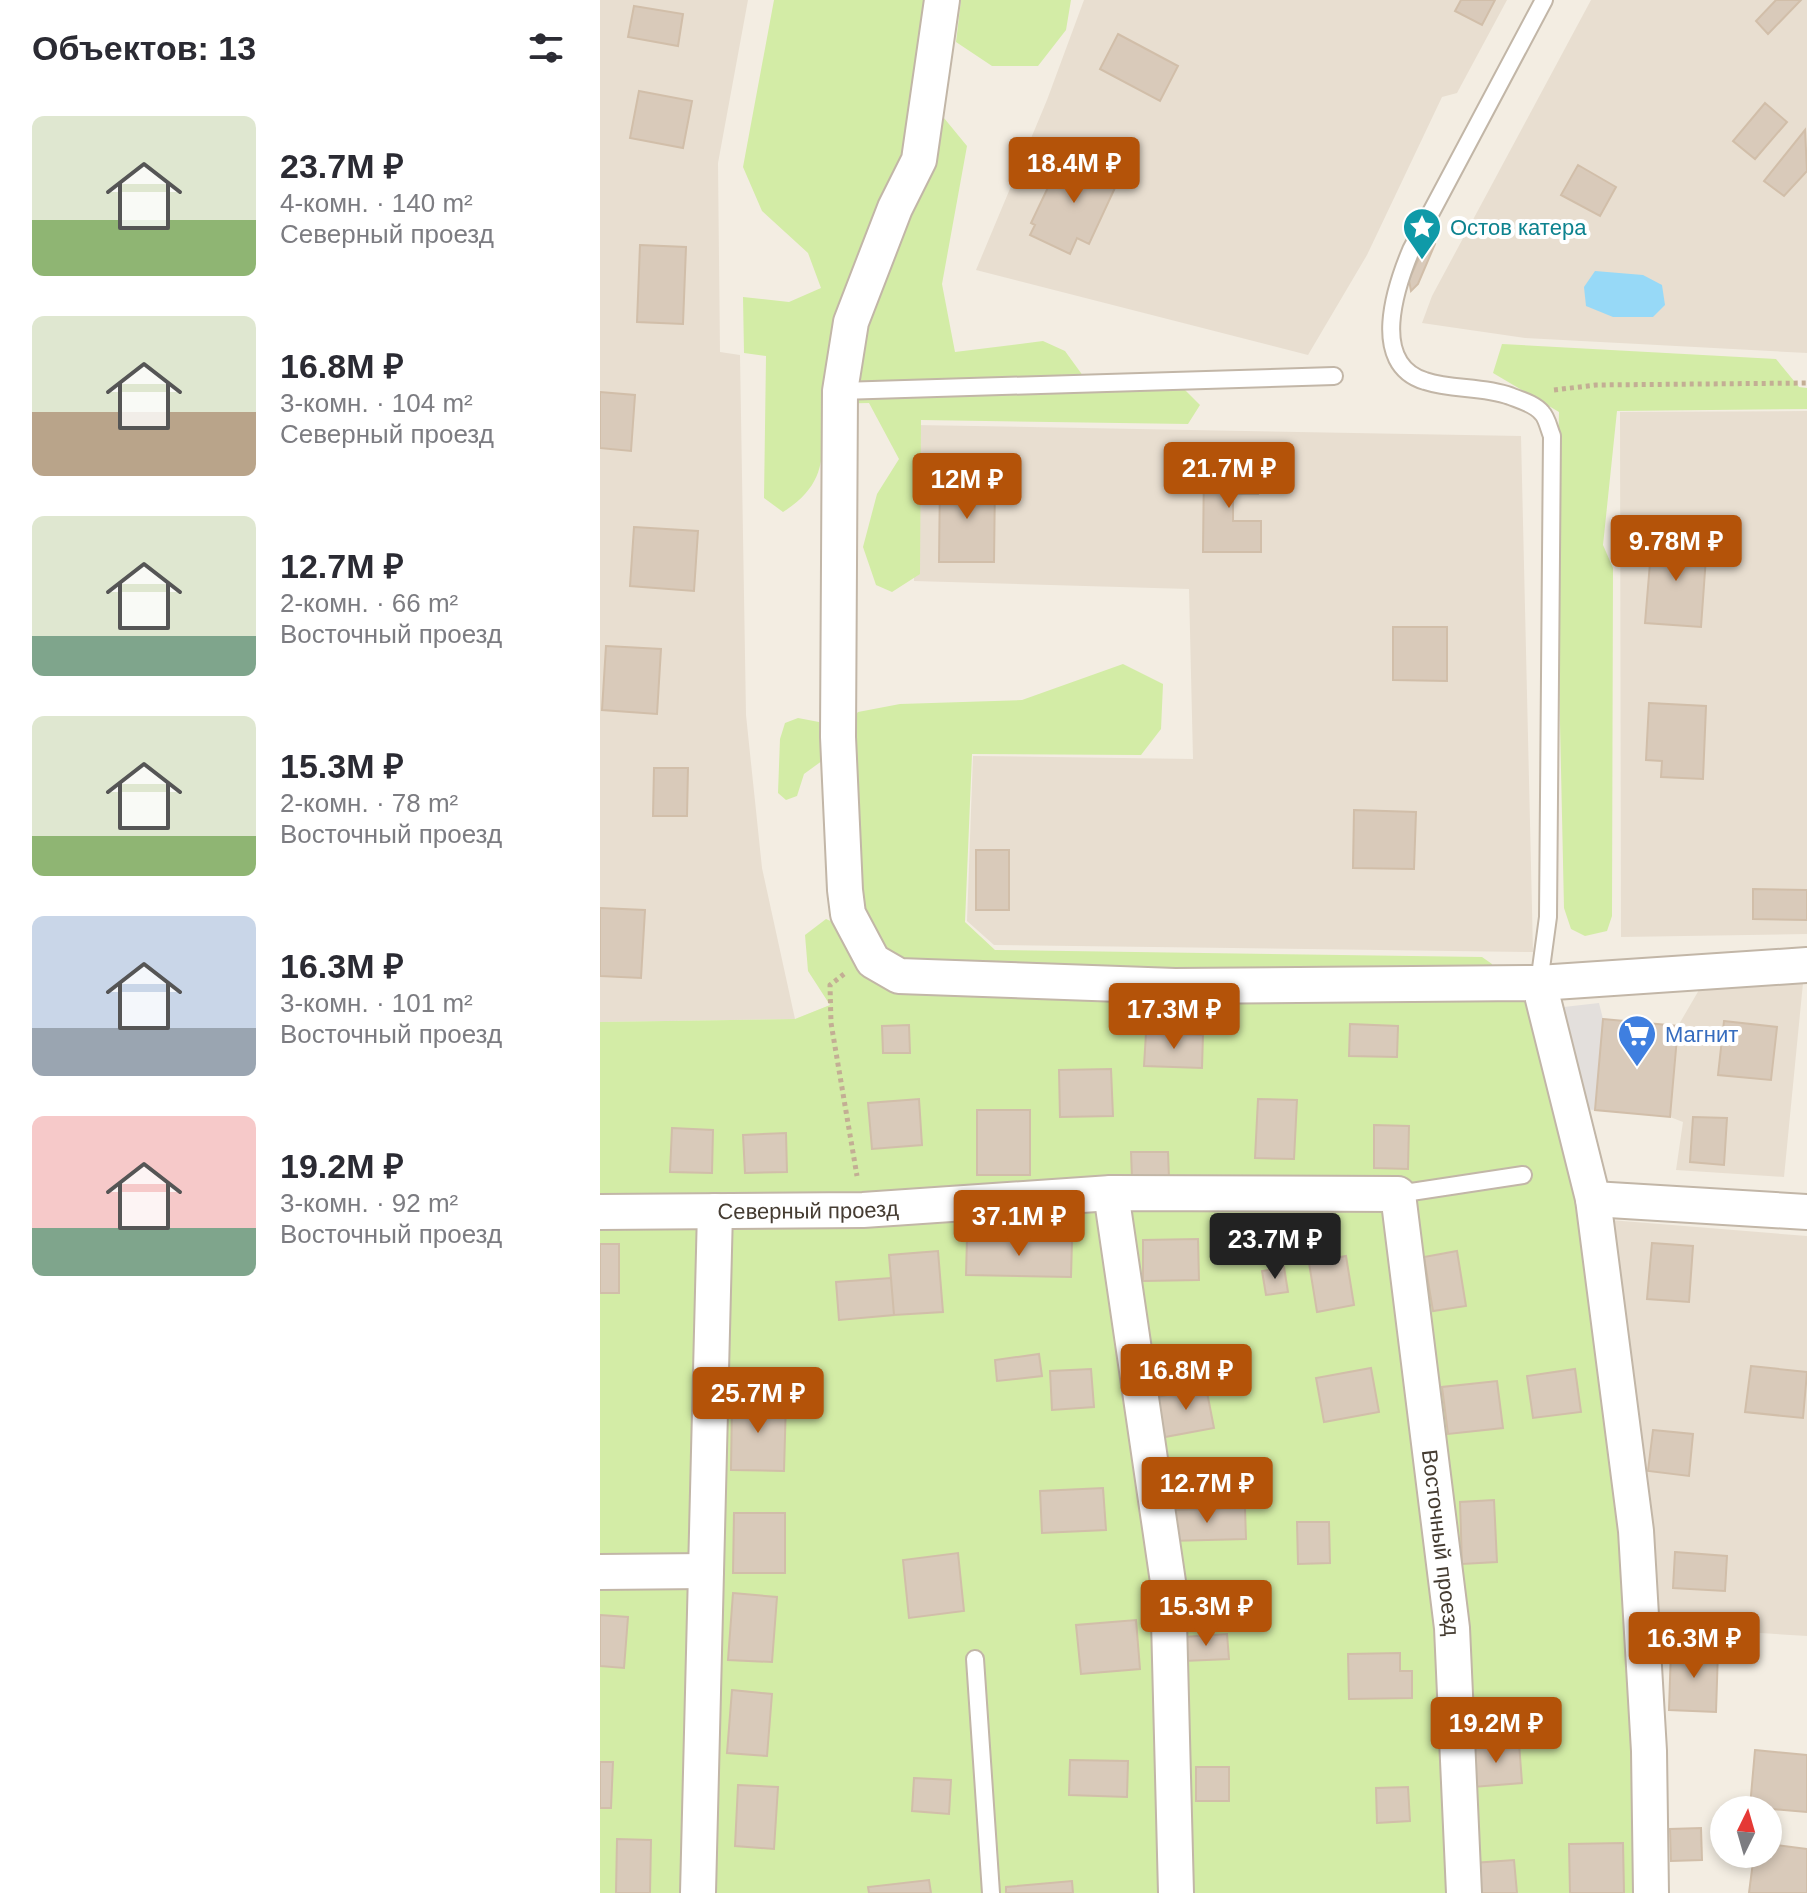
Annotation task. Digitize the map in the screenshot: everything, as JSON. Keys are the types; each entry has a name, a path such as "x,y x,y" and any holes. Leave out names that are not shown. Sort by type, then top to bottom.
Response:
{"street":[{"path":"942,0 919,160 895,208 851,322 840,391 838,737 845,890 848,914 873,961 899,976 1175,986 1539,983 1807,965"},
{"path":"1539,983 1593,1199 1636,1531 1649,1751 1651,1893"},
{"path":"1111,1193 1168,1582 1176,1893"},
{"name":"Северный проезд","path":"600,1212 863,1210 1111,1193 1398,1194"},
{"name":"Восточный проезд","path":"1398,1194 1452,1628 1464,1893"},
{"path":"1593,1199 1807,1212"},
{"path":"698,1893 715,1211"},
{"path":"600,1572 706,1571"}],"lane":[{"path":"1539,983 1548,917 1552,436 1542,413 1524,401 1471,386 1424,381 1405,369 1391,332 1392,310 1411,250 1544,0"},
{"path":"840,391 1334,376"},
{"path":"1398,1194 1523,1175"},
{"path":"975,1659 991,1893"}],"path":[{"path":"1524,401 1547,391 1596,385 1807,383"},
{"path":"863,1210 831,1023 830,985 852,967 873,961"}],"shaded area":[{"path":"600,0 748,0 718,163 720,352 740,355 746,715 762,868 795,1019 600,1022"},
{"path":"1084,0 1507,0 1457,93 1442,97 1367,255 1308,355 976,270 1047,100"},
{"path":"1591,0 1807,0 1807,353 1525,338 1422,323 1432,296"},
{"path":"1807,411 1807,934 1621,937 1620,412"},
{"path":"915,425 1521,436 1533,952 994,945 967,921 973,756 1193,759 1189,589 914,581"},
{"path":"1803,983 1784,1177 1676,1170 1683,1122 1670,1117 1678,1026 1699,990"},
{"path":"1599,1003 1603,1019 1595,1110 1581,1109 1555,1008"},
{"path":"1610,1220 1807,1236 1807,1636 1651,1626 1639,1413"}],"green space":[{"path":"774,0 924,0 916,84 967,146 942,284 955,352 1043,341 1065,351 1094,391 1183,388 1200,405 1188,424 921,420 920,574 892,592 876,585 863,547 877,494 899,459 869,403 822,404 820,466 809,490 783,512 764,498 766,356 744,353 743,297 789,302 821,288 808,253 762,211 743,167"},
{"path":"961,0 1071,0 1066,30 1038,66 992,66 956,42"},
{"path":"1502,344 1776,359 1799,387 1807,388 1807,409 1617,411 1603,545 1613,568 1612,916 1607,931 1585,936 1571,929 1564,908 1556,539 1559,412 1493,373"},
{"path":"1123,664 1163,684 1161,729 1141,755 972,754 965,922 995,950 1482,957 1492,964 1493,975 895,966 853,905 842,731 858,712 900,704 1022,700"},
{"path":"798,718 819,722 830,733 830,755 804,774 797,796 786,800 778,793 780,739 785,723"},
{"path":"826,919 851,930 879,979 1539,983 1636,1531 1651,1893 600,1893 600,1022 795,1019 830,1005 808,971 805,935"}],"water":[{"path":"1595,271 1643,275 1662,285 1665,305 1653,317 1613,317 1586,306 1584,287"}],"building":[{"path":"1461,0 1495,0 1482,25 1455,11"},
{"path":"1776,0 1801,0 1768,34 1756,21"},
{"path":"634,6 683,14 678,46 628,37"},
{"path":"1118,34 1178,66 1160,101 1100,69"},
{"path":"639,91 692,101 683,148 630,138"},
{"path":"1765,103 1787,122 1755,159 1733,141"},
{"path":"1805,130 1807,171 1784,196 1764,181"},
{"path":"1071,154 1120,177 1089,244 1077,238 1070,254 1030,235 1035,225 1031,223 1053,177 1060,179"},
{"path":"1578,165 1616,187 1600,216 1561,195"},
{"path":"1427,240 1435,244 1418,284 1411,291 1409,280"},
{"path":"640,245 686,247 683,324 637,322"},
{"path":"600,392 635,395 631,451 600,448"},
{"path":"1204,465 1258,466 1258,494 1233,494 1233,521 1261,521 1261,552 1203,552"},
{"path":"940,479 995,480 994,562 939,562"},
{"path":"634,527 698,531 694,591 630,586"},
{"path":"1652,539 1707,543 1701,627 1645,623"},
{"path":"1393,627 1447,627 1447,681 1393,680"},
{"path":"606,646 661,649 657,714 602,710"},
{"path":"1649,703 1706,706 1703,779 1661,777 1662,761 1646,760"},
{"path":"654,768 688,768 687,816 653,816"},
{"path":"1354,810 1416,812 1414,869 1353,868"},
{"path":"976,850 1009,850 1009,910 976,910"},
{"path":"1753,889 1807,890 1807,920 1753,919"},
{"path":"600,908 645,910 641,978 600,976"},
{"name":"Магнит","path":"1603,1019 1678,1026 1670,1117 1595,1110"},
{"path":"1724,1021 1777,1027 1771,1080 1718,1075"},
{"path":"1350,1024 1398,1026 1397,1057 1349,1056"},
{"path":"909,1025 910,1053 883,1053 882,1026"},
{"path":"1146,1033 1203,1035 1202,1068 1144,1066"},
{"path":"1111,1069 1113,1116 1060,1117 1059,1070"},
{"path":"919,1099 922,1145 872,1149 868,1103"},
{"path":"1258,1099 1297,1100 1294,1159 1255,1158"},
{"path":"977,1110 1030,1110 1030,1175 977,1175"},
{"path":"1693,1117 1727,1118 1724,1165 1690,1162"},
{"path":"1374,1125 1409,1126 1408,1169 1374,1168"},
{"path":"672,1128 713,1130 712,1173 670,1172"},
{"path":"786,1133 787,1172 745,1173 743,1135"},
{"path":"1131,1152 1168,1152 1169,1178 1132,1178"},
{"path":"967,1238 1072,1241 1071,1277 966,1275"},
{"path":"1198,1239 1199,1280 1143,1281 1143,1240"},
{"path":"1652,1243 1693,1246 1689,1302 1647,1299"},
{"path":"600,1244 619,1244 619,1293 600,1293"},
{"path":"938,1251 943,1312 894,1315 889,1255"},
{"path":"1457,1251 1466,1306 1433,1311 1424,1257"},
{"path":"1346,1256 1354,1305 1317,1312 1309,1263"},
{"path":"1284,1267 1288,1292 1266,1295 1262,1271"},
{"path":"891,1278 894,1315 839,1320 836,1282"},
{"path":"1039,1354 1042,1376 997,1381 995,1360"},
{"path":"1751,1366 1807,1372 1803,1418 1745,1412"},
{"path":"1371,1368 1379,1412 1324,1422 1316,1378"},
{"path":"1091,1369 1094,1407 1052,1410 1050,1371"},
{"path":"1575,1369 1581,1412 1533,1418 1527,1376"},
{"path":"1497,1381 1503,1428 1448,1434 1442,1387"},
{"path":"1206,1387 1214,1428 1165,1437 1157,1397"},
{"path":"732,1399 786,1401 784,1471 731,1470"},
{"path":"1653,1430 1693,1434 1689,1476 1648,1471"},
{"path":"1103,1488 1106,1530 1042,1533 1040,1491"},
{"path":"1494,1500 1497,1562 1462,1564 1460,1502"},
{"path":"1245,1508 1246,1539 1169,1541 1169,1510"},
{"path":"734,1513 785,1513 785,1573 733,1573"},
{"path":"1297,1522 1329,1522 1330,1563 1298,1564"},
{"path":"1675,1552 1727,1556 1725,1591 1673,1588"},
{"path":"958,1553 964,1611 909,1618 903,1560"},
{"path":"733,1593 777,1597 772,1662 728,1660"},
{"path":"600,1615 628,1617 624,1668 600,1666"},
{"path":"1136,1620 1140,1669 1081,1674 1076,1625"},
{"path":"1227,1634 1229,1659 1184,1661 1183,1637"},
{"path":"1671,1649 1718,1651 1716,1712 1669,1710"},
{"path":"1400,1653 1400,1671 1412,1671 1412,1698 1349,1699 1348,1654"},
{"path":"732,1690 772,1694 767,1756 727,1753"},
{"path":"1519,1743 1522,1783 1473,1787 1470,1747"},
{"path":"1755,1750 1807,1755 1807,1812 1782,1810 1782,1796 1751,1796"},
{"path":"1070,1760 1128,1761 1127,1797 1069,1795"},
{"path":"600,1762 613,1762 611,1808 600,1808"},
{"path":"1196,1767 1229,1767 1229,1801 1196,1801"},
{"path":"914,1778 951,1780 949,1814 912,1811"},
{"path":"738,1785 778,1787 774,1849 735,1846"},
{"path":"1408,1787 1410,1821 1377,1823 1376,1788"},
{"path":"1701,1828 1702,1860 1671,1861 1670,1829"},
{"path":"617,1839 651,1840 650,1893 616,1893"},
{"path":"1623,1843 1624,1893 1570,1893 1569,1844"},
{"path":"1782,1846 1807,1849 1807,1893 1749,1893 1752,1868 1782,1868"},
{"path":"1514,1860 1517,1893 1475,1893 1473,1863"},
{"path":"929,1880 931,1893 869,1893 868,1887"},
{"path":"1072,1881 1073,1893 1006,1893 1006,1887"}],"place":[{"name":"Остов катера","path":"1422,261"},
{"name":"Магнит","path":"1637,1068"}]}
